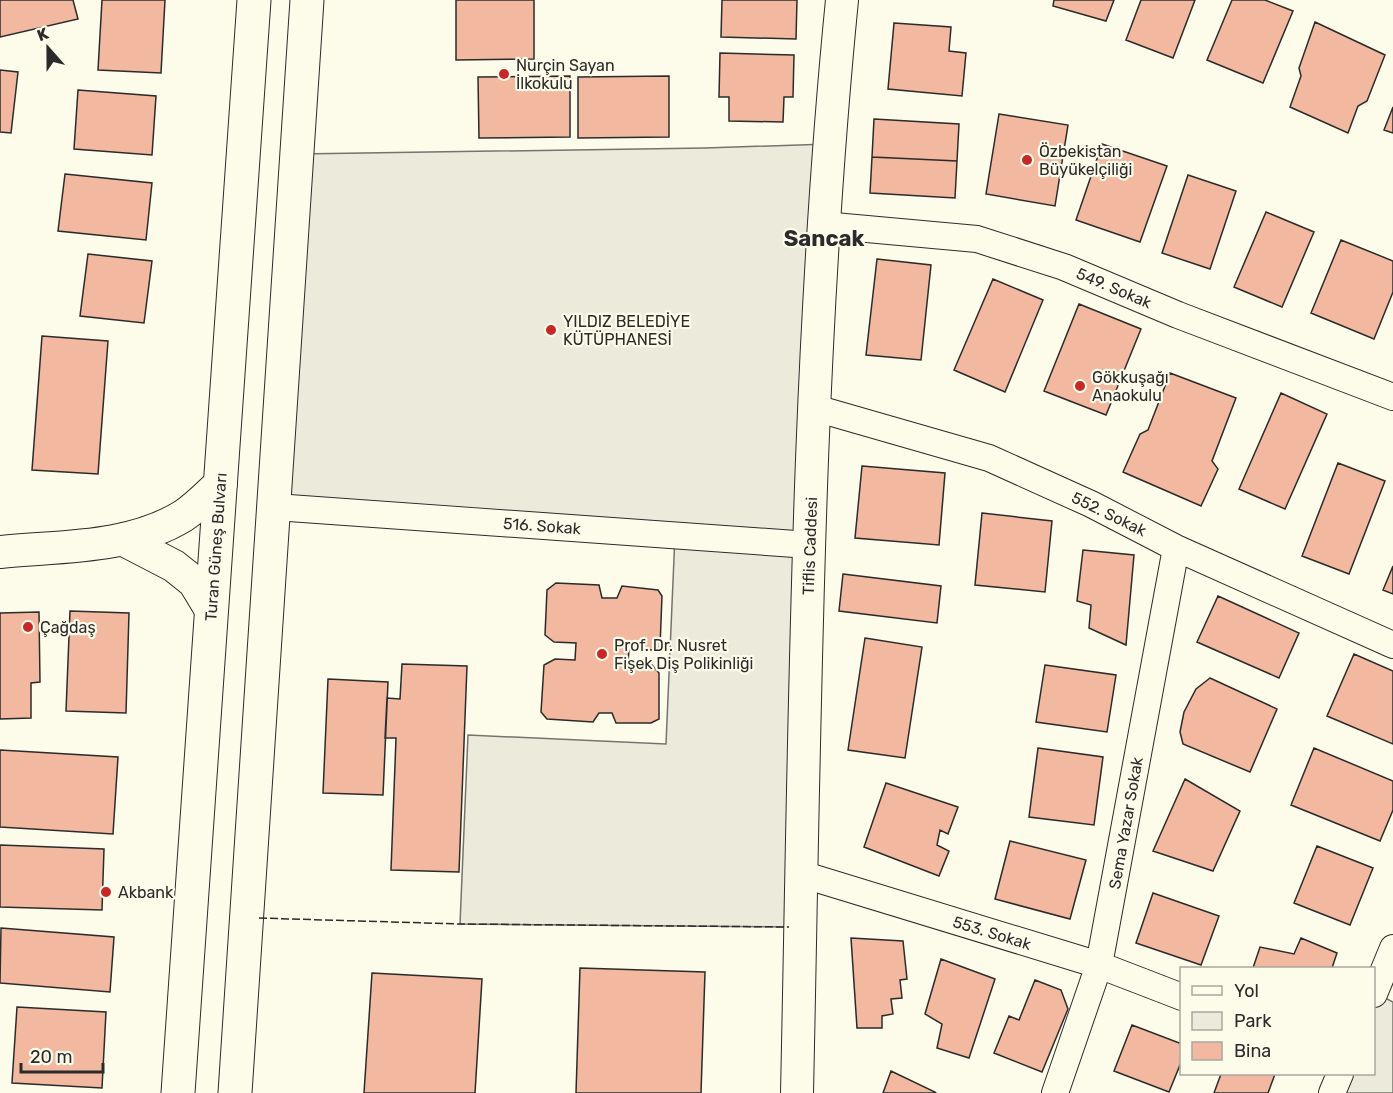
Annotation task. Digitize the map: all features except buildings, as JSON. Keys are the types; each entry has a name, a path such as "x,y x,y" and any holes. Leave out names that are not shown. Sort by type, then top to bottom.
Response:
{"main road":[{"name":"Turan Güneş Bulvarı","path":"178,1093 254,0"},
{"path":"235,1093 307,0"}],"street":[{"name":"Tiflis Caddesi","path":"797,1093 809,545 823,225 828,144 842,0"},
{"name":"549. Sokak","path":"823,225 977,239 1064,267 1179,315 1393,397"},
{"name":"552. Sokak","path":"815,408 989,458 1091,504 1176,548 1393,645"},
{"path":"0,552 124,540 159,528 184,515 221,483"},
{"name":"516. Sokak","path":"275,507 809,545"},
{"path":"124,540 181,571 194,582 212,610"},
{"name":"Sema Yazar Sokak","path":"1055,1093 1099,966 1176,548"},
{"name":"553. Sokak","path":"801,874 1099,966 1180,996"},
{"path":"1375,992 1393,948"},
{"path":"1332,1093 1340,1075"}],"green space":[{"path":"828,144 801,927 460,924 468,735 666,744 675,535 275,507 298,154"},
{"path":"1375,993 1393,1002 1393,1093 1331,1093 1340,1075 1375,1075"}],"fence":[{"path":"259,918 460,924 789,927"}],"place":[{"name":"Nurçin Sayan İlkokulu","path":"504,74"},
{"name":"Özbekistan Büyükelçiliği","path":"1027,160"},
{"name":"YILDIZ BELEDİYE KÜTÜPHANESİ","path":"551,330"},
{"name":"Gökkuşağı Anaokulu","path":"1080,386"},
{"name":"Çağdaş","path":"28,627"},
{"name":"Prof. Dr. Nusret Fişek Diş Polikinliği","path":"602,654"},
{"name":"Akbank","path":"106,892"}],"district":[{"name":"Sancak","path":"824,238"}]}
